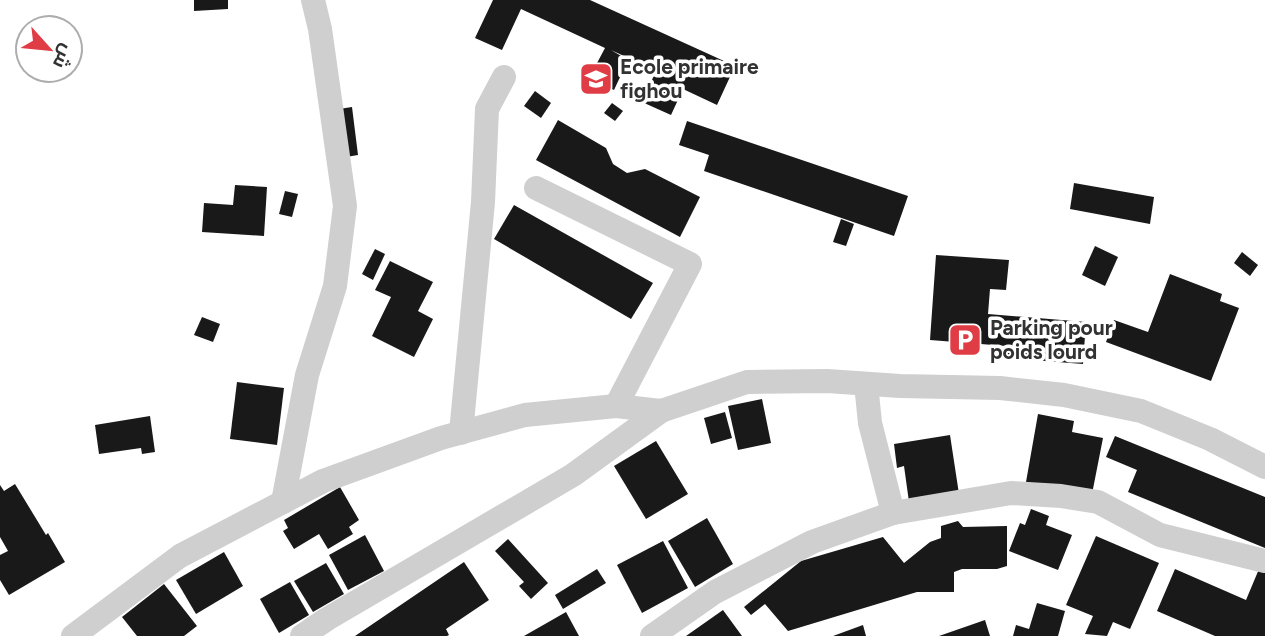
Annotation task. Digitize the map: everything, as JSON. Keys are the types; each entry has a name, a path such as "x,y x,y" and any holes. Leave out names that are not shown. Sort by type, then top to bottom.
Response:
{"street":[{"path":"283,502 307,375 335,286 345,206 320,29 313,0"},
{"path":"461,432 484,202 488,109 504,77"},
{"path":"536,188 690,264 616,406"},
{"path":"302,636 327,618 573,475 661,411 747,382 827,381 1000,388 1064,395 1141,411 1210,439 1265,467"},
{"path":"866,384 870,423 893,513"},
{"path":"73,636 180,556 323,481 461,432 525,415 616,406 661,411"},
{"path":"652,636 715,592 800,548 893,513 1011,493 1061,496 1098,502 1160,534 1265,561"}],"building":[{"path":"194,0 228,0 228,9 194,11"},
{"path":"493,0 590,0 735,66 717,105 683,89 671,115 642,102 656,71 611,50 628,60 614,90 602,84 609,71 596,65 605,48 521,9 502,50 475,38"},
{"path":"535,91 551,103 541,118 524,106"},
{"path":"612,103 623,111 615,121 604,113"},
{"path":"352,107 358,155 346,157 339,109"},
{"path":"558,120 606,148 613,164 627,173 645,169 700,197 680,237 536,160"},
{"path":"687,121 908,196 894,236 704,171 709,155 679,145"},
{"path":"1074,183 1154,197 1150,224 1070,209"},
{"path":"235,185 267,187 264,236 202,232 204,203 233,205"},
{"path":"285,191 298,194 292,217 279,214"},
{"path":"514,205 653,283 631,319 494,239"},
{"path":"841,219 854,224 846,246 833,242"},
{"path":"1095,246 1118,257 1105,286 1082,275"},
{"path":"375,249 385,254 373,280 362,274"},
{"path":"1242,252 1258,265 1250,276 1234,263"},
{"path":"936,255 1009,260 1006,290 990,289 988,314 1086,322 1083,364 1005,358 1006,346 930,340"},
{"path":"390,261 433,282 418,311 433,319 414,357 372,336 391,297 375,290"},
{"path":"1170,274 1222,294 1220,301 1239,308 1211,381 1106,342 1114,320 1148,332"},
{"path":"202,317 220,324 213,342 194,335"},
{"path":"237,382 284,388 277,445 230,439"},
{"path":"762,399 771,443 738,450 728,406"},
{"path":"725,412 732,438 711,444 704,418"},
{"path":"1038,414 1074,421 1072,432 1103,438 1092,494 1026,482"},
{"path":"150,416 155,452 142,454 141,448 99,454 95,425"},
{"path":"950,435 959,494 909,502 904,466 897,468 894,444"},
{"path":"1115,436 1265,497 1265,548 1128,492 1137,470 1106,457"},
{"path":"656,441 688,494 646,519 614,466"},
{"path":"15,484 65,562 9,595 0,580 0,555 8,551 0,537 0,485 4,491"},
{"path":"340,487 359,520 349,527 353,534 328,549 319,534 294,549 283,531 288,528 284,520"},
{"path":"1031,509 1049,516 1046,525 1072,535 1058,570 1009,551 1020,523 1025,525"},
{"path":"707,518 733,564 695,587 668,541"},
{"path":"958,521 963,527 1007,526 1007,566 997,569 962,569 954,572 954,592 917,592 788,631 765,604 751,615 744,607 801,561 883,537 904,563 930,542 941,538 941,526"},
{"path":"365,535 384,571 348,590 329,555"},
{"path":"1096,536 1159,563 1130,629 1113,622 1107,636 1085,634 1093,616 1066,605"},
{"path":"508,539 548,583 531,599 519,586 524,582 495,551"},
{"path":"663,541 688,588 642,613 617,565"},
{"path":"224,552 243,586 196,614 176,580"},
{"path":"464,562 489,600 446,629 449,635 355,636"},
{"path":"326,563 344,594 313,612 294,581"},
{"path":"597,569 606,583 563,609 555,595"},
{"path":"1175,569 1246,600 1259,569 1265,572 1265,636 1215,636 1157,611"},
{"path":"290,582 309,615 279,633 260,599"},
{"path":"164,584 197,626 184,636 137,636 122,617"},
{"path":"1037,603 1065,611 1058,636 1013,636 1016,625 1029,629"},
{"path":"723,610 742,636 686,636"},
{"path":"566,612 579,636 524,636"},
{"path":"985,620 990,636 939,636"},
{"path":"863,625 866,636 833,636"}],"place":[{"name":"Ecole primaire fighou","path":"596,79"},
{"name":"Parking pour poids lourd","path":"965,340"}]}
